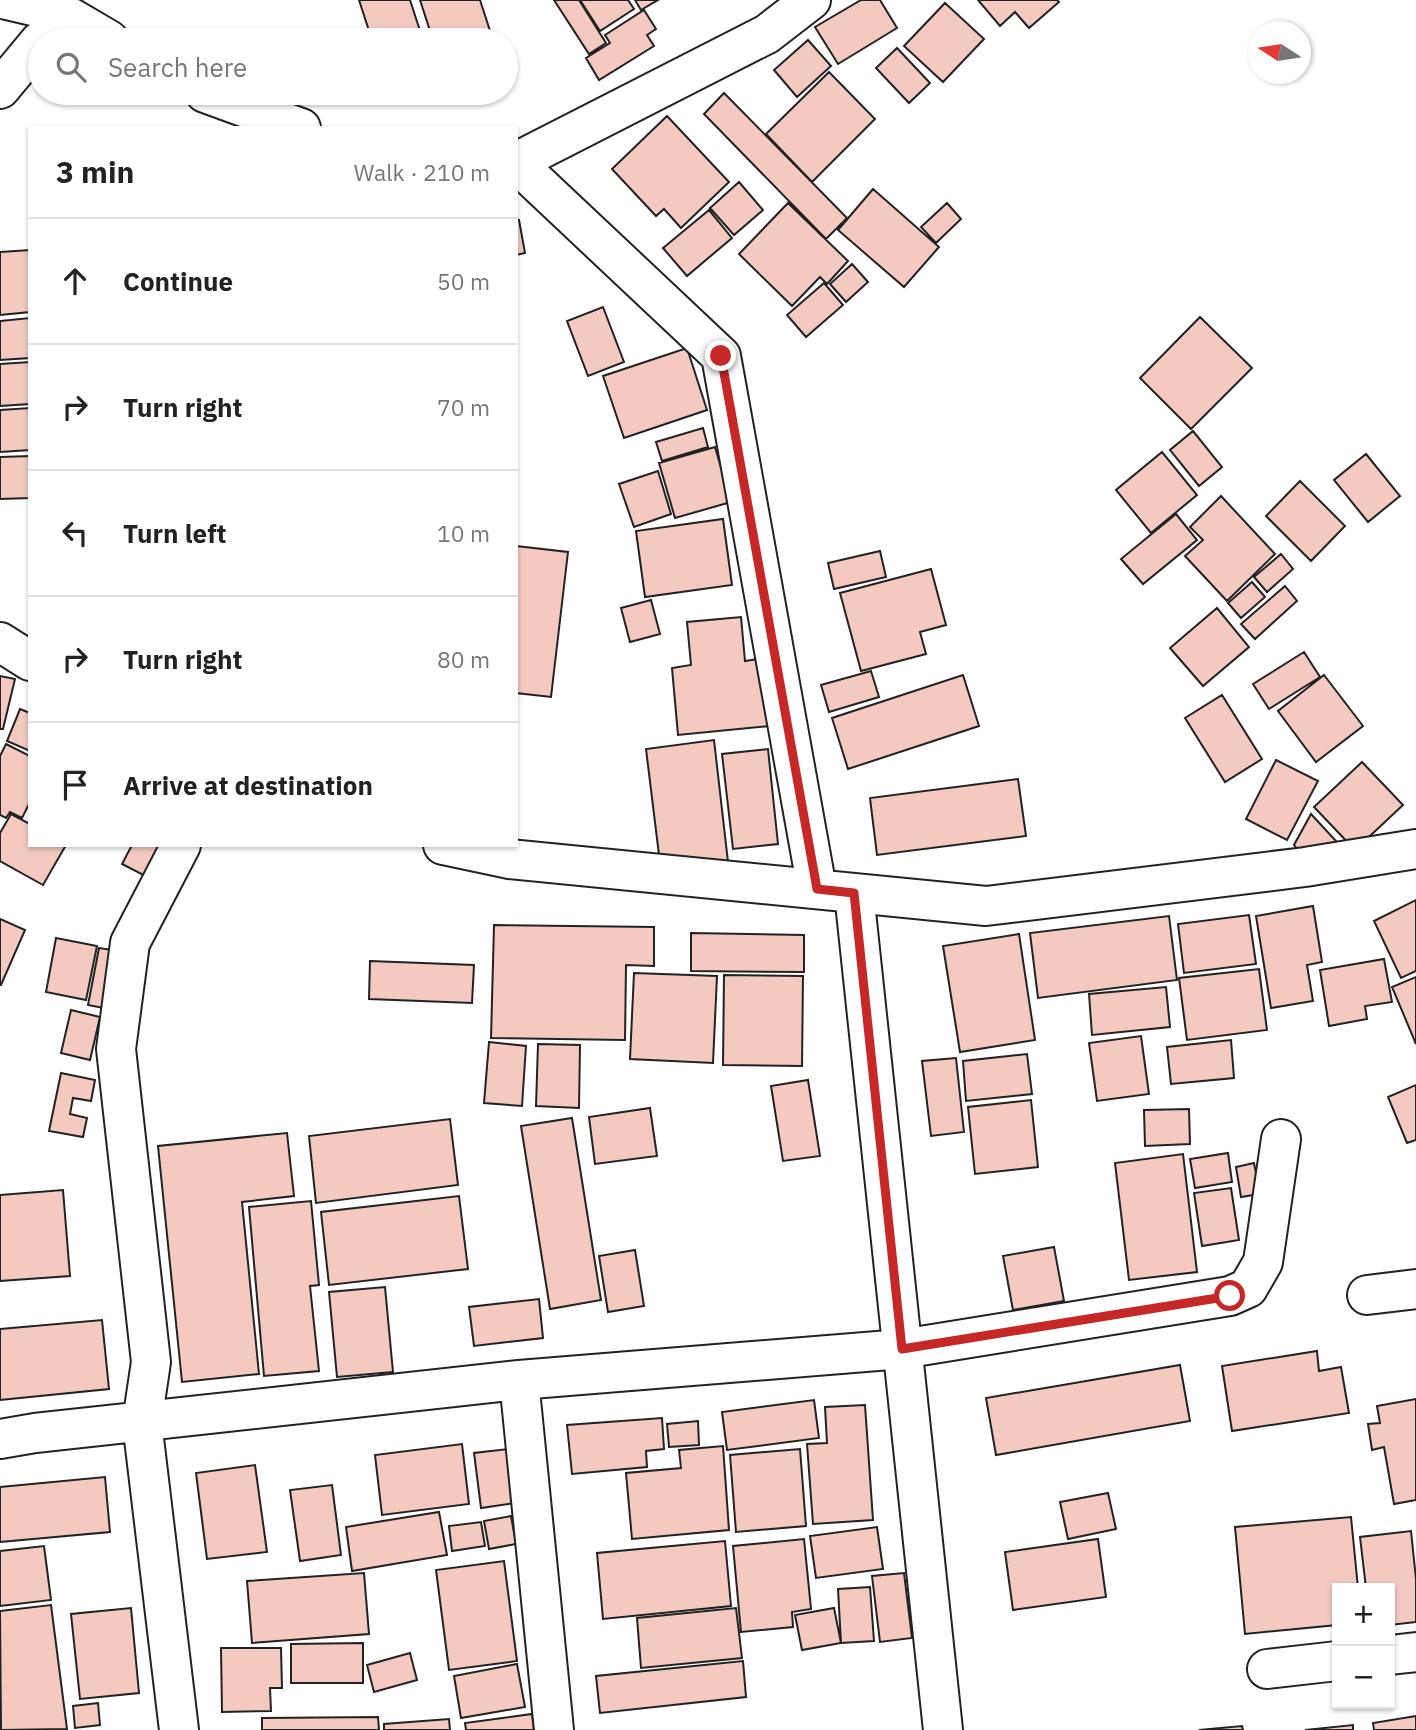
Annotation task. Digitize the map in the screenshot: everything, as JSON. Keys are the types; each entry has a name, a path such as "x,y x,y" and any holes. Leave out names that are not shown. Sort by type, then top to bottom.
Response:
{"street":[{"path":"7,0 54,23"},
{"path":"518,161 766,34 811,0"},
{"path":"0,89 28,55"},
{"path":"238,105 296,126"},
{"path":"518,164 721,356 817,889"},
{"path":"0,642 28,661"},
{"path":"179,1730 142,1422 151,1362 116,1049 130,943 180,847"},
{"path":"452,847 509,859 986,905 1305,867 1416,849"},
{"path":"854,893 943,1730"},
{"path":"0,1439 519,1380 902,1349 1230,1296 1248,1288 1263,1262 1281,1139"},
{"path":"1367,1295 1416,1289"},
{"path":"519,1380 554,1730"},
{"path":"1395,1655 1416,1653"},
{"path":"1267,1669 1332,1662"}],"building":[{"path":"359,0 410,0 419,28 368,28"},
{"path":"420,0 480,0 489,28 429,28"},
{"path":"554,0 579,0 606,43 589,54"},
{"path":"580,0 628,0 634,9 600,31"},
{"path":"635,0 658,0 641,10"},
{"path":"861,0 880,0 897,28 838,64 815,27"},
{"path":"978,0 1059,2 1029,28 1015,12 1000,26"},
{"path":"945,3 984,39 943,82 904,46"},
{"path":"644,10 656,29 647,35 654,46 599,80 586,58 610,43 605,35"},
{"path":"808,40 831,66 797,97 774,70"},
{"path":"897,48 930,83 909,103 876,68"},
{"path":"829,72 875,119 812,182 766,134"},
{"path":"724,93 847,218 826,239 704,114"},
{"path":"667,116 729,182 681,228 664,209 656,216 612,169"},
{"path":"739,182 763,210 734,235 710,208"},
{"path":"873,189 939,247 904,287 838,230"},
{"path":"788,203 848,261 827,284 820,277 792,306 739,254"},
{"path":"947,203 961,219 936,243 921,227"},
{"path":"709,210 732,238 687,276 663,248"},
{"path":"518,220 519,220 525,253 518,255"},
{"path":"28,250 28,312 0,315 0,252"},
{"path":"852,264 868,282 846,302 830,284"},
{"path":"824,283 843,305 806,337 787,315"},
{"path":"603,307 624,362 588,376 567,321"},
{"path":"1200,317 1252,368 1191,429 1140,378"},
{"path":"28,318 28,358 0,360 0,321"},
{"path":"687,348 707,410 624,438 603,376"},
{"path":"28,362 28,404 0,406 0,364"},
{"path":"28,408 28,450 0,452 0,410"},
{"path":"703,428 708,447 662,461 656,442"},
{"path":"1193,431 1222,467 1199,486 1170,450"},
{"path":"715,447 731,502 675,518 659,463"},
{"path":"1162,452 1197,495 1151,533 1116,490"},
{"path":"1366,454 1400,496 1368,522 1334,480"},
{"path":"28,456 28,498 0,499 0,457"},
{"path":"658,471 671,514 634,527 619,484"},
{"path":"1300,481 1345,526 1311,561 1266,516"},
{"path":"1221,496 1275,554 1227,601 1185,556 1203,540 1190,527"},
{"path":"1176,514 1197,540 1143,584 1121,559"},
{"path":"723,519 732,585 645,597 636,531"},
{"path":"518,546 568,552 551,697 518,693"},
{"path":"880,551 886,577 834,589 828,563"},
{"path":"1281,554 1293,569 1267,592 1254,577"},
{"path":"931,569 946,625 920,632 926,654 861,671 840,593"},
{"path":"1252,582 1265,597 1241,618 1228,603"},
{"path":"1285,586 1297,601 1255,639 1241,624"},
{"path":"651,600 660,634 630,642 621,608"},
{"path":"1217,608 1249,647 1203,686 1170,648"},
{"path":"741,617 745,661 764,658 770,726 678,735 672,668 691,665 687,622"},
{"path":"1304,652 1320,677 1269,709 1253,684"},
{"path":"871,671 879,697 829,712 821,685"},
{"path":"963,675 979,726 848,769 832,718"},
{"path":"1324,675 1363,726 1316,762 1278,711"},
{"path":"0,676 15,679 3,729 0,729"},
{"path":"1222,695 1262,759 1225,782 1185,718"},
{"path":"20,709 28,712 28,750 7,741"},
{"path":"714,740 728,862 661,871 646,749"},
{"path":"6,744 28,755 28,806 22,818 10,812 6,818 0,815 0,756"},
{"path":"768,749 778,844 733,849 722,754"},
{"path":"1276,760 1318,781 1287,840 1246,819"},
{"path":"1362,762 1403,805 1355,850 1314,807"},
{"path":"1018,779 1026,836 877,855 870,798"},
{"path":"11,814 28,823 28,847 65,847 43,885 0,861 0,833"},
{"path":"1311,814 1336,841 1306,860 1294,845"},
{"path":"131,847 174,847 157,882 122,864"},
{"path":"1416,900 1416,971 1401,978 1374,921"},
{"path":"1313,906 1322,962 1307,965 1313,1001 1271,1008 1256,916"},
{"path":"1249,915 1256,964 1184,973 1178,924"},
{"path":"1169,916 1177,980 1038,998 1030,933"},
{"path":"0,919 25,930 1,985 0,985"},
{"path":"494,925 654,927 654,966 626,965 625,1040 491,1038"},
{"path":"691,933 804,935 804,972 691,971"},
{"path":"1019,934 1035,1040 960,1052 943,946"},
{"path":"56,938 97,946 86,1000 46,992"},
{"path":"99,948 125,952 114,1010 88,1005"},
{"path":"1384,959 1392,1002 1365,1006 1367,1019 1329,1026 1320,970"},
{"path":"370,961 474,965 472,1003 369,999"},
{"path":"1259,969 1267,1030 1187,1040 1179,978"},
{"path":"634,973 717,976 713,1063 630,1059"},
{"path":"724,975 803,976 802,1066 723,1065"},
{"path":"1416,977 1416,1044 1392,987"},
{"path":"1166,987 1170,1027 1092,1035 1089,994"},
{"path":"71,1010 100,1017 90,1060 61,1053"},
{"path":"1141,1036 1149,1094 1097,1101 1089,1043"},
{"path":"1231,1040 1234,1078 1171,1084 1167,1047"},
{"path":"489,1042 526,1046 522,1106 484,1103"},
{"path":"538,1044 580,1045 579,1108 536,1106"},
{"path":"1027,1054 1032,1094 966,1101 963,1061"},
{"path":"956,1058 964,1132 931,1136 922,1061"},
{"path":"61,1073 95,1080 91,1101 73,1098 70,1114 87,1118 83,1137 49,1131"},
{"path":"808,1080 820,1156 783,1161 771,1086"},
{"path":"1416,1085 1416,1140 1407,1143 1388,1097"},
{"path":"1031,1100 1038,1167 975,1174 968,1107"},
{"path":"650,1108 657,1156 595,1164 589,1117"},
{"path":"1189,1109 1190,1144 1145,1146 1144,1110"},
{"path":"572,1118 601,1300 550,1309 521,1126"},
{"path":"450,1119 458,1185 316,1203 309,1136"},
{"path":"287,1133 294,1196 242,1202 259,1374 182,1382 158,1146"},
{"path":"1228,1153 1232,1182 1195,1188 1190,1159"},
{"path":"1183,1154 1197,1272 1129,1280 1115,1163"},
{"path":"1254,1163 1260,1194 1241,1197 1236,1167"},
{"path":"1231,1188 1239,1240 1202,1246 1194,1193"},
{"path":"63,1190 70,1276 0,1281 0,1195"},
{"path":"459,1196 468,1269 329,1285 321,1212"},
{"path":"311,1201 319,1285 310,1286 319,1371 264,1376 249,1207"},
{"path":"1054,1247 1064,1301 1013,1310 1003,1256"},
{"path":"635,1250 644,1306 608,1312 599,1256"},
{"path":"385,1287 393,1372 337,1377 329,1292"},
{"path":"539,1299 543,1338 474,1346 469,1307"},
{"path":"102,1320 109,1389 0,1400 0,1329"},
{"path":"1317,1351 1319,1371 1341,1367 1349,1413 1232,1431 1222,1366"},
{"path":"1180,1365 1190,1421 996,1455 986,1398"},
{"path":"1416,1399 1416,1500 1394,1504 1384,1447 1372,1450 1368,1424 1380,1423 1377,1406"},
{"path":"814,1400 819,1438 727,1450 722,1412"},
{"path":"865,1405 873,1520 813,1524 807,1444 827,1443 825,1407"},
{"path":"662,1418 664,1449 646,1451 647,1467 572,1474 567,1425"},
{"path":"698,1421 699,1445 669,1447 667,1424"},
{"path":"462,1444 469,1504 382,1515 375,1455"},
{"path":"723,1446 729,1530 632,1539 626,1473 681,1468 679,1450"},
{"path":"508,1449 515,1503 481,1508 474,1453"},
{"path":"800,1449 806,1526 736,1532 730,1455"},
{"path":"255,1465 267,1552 207,1559 196,1473"},
{"path":"105,1477 110,1532 0,1542 0,1487"},
{"path":"332,1485 341,1555 300,1561 290,1490"},
{"path":"1108,1493 1116,1529 1068,1539 1060,1502"},
{"path":"439,1512 447,1555 352,1571 346,1527"},
{"path":"511,1516 516,1544 489,1549 484,1521"},
{"path":"1351,1517 1358,1583 1332,1583 1332,1625 1245,1634 1235,1527"},
{"path":"481,1522 485,1546 452,1551 449,1526"},
{"path":"877,1527 883,1569 816,1578 810,1536"},
{"path":"1411,1531 1416,1579 1416,1622 1395,1624 1395,1583 1365,1583 1360,1537"},
{"path":"804,1539 811,1609 792,1612 793,1627 741,1632 733,1546"},
{"path":"1098,1539 1106,1597 1013,1610 1005,1552"},
{"path":"725,1541 731,1606 603,1619 597,1553"},
{"path":"44,1546 51,1600 0,1606 0,1551"},
{"path":"504,1561 517,1661 449,1670 436,1570"},
{"path":"364,1573 369,1634 252,1643 247,1581"},
{"path":"904,1573 912,1638 880,1642 872,1576"},
{"path":"870,1587 874,1641 841,1643 838,1589"},
{"path":"51,1605 67,1729 1,1730 0,1611"},
{"path":"131,1608 139,1693 80,1699 71,1614"},
{"path":"736,1608 742,1658 641,1668 637,1618"},
{"path":"834,1608 841,1643 802,1650 795,1615"},
{"path":"363,1643 363,1683 291,1683 291,1644"},
{"path":"221,1648 281,1648 282,1688 270,1688 271,1711 222,1712"},
{"path":"410,1653 417,1680 374,1692 367,1665"},
{"path":"743,1661 746,1697 600,1713 596,1676"},
{"path":"517,1664 525,1707 461,1718 454,1676"},
{"path":"98,1703 100,1725 75,1728 73,1706"},
{"path":"532,1714 534,1730 466,1730 465,1723"},
{"path":"1416,1716 1416,1730 1374,1730 1373,1723"},
{"path":"378,1717 379,1730 262,1730 262,1718"},
{"path":"449,1719 450,1730 384,1730 384,1724"},
{"path":"1353,1725 1353,1730 1305,1730"},
{"path":"1242,1726 1243,1730 1199,1730"}],"route":[{"path":"721,356 817,889 854,893 902,1349 1230,1296"}]}
